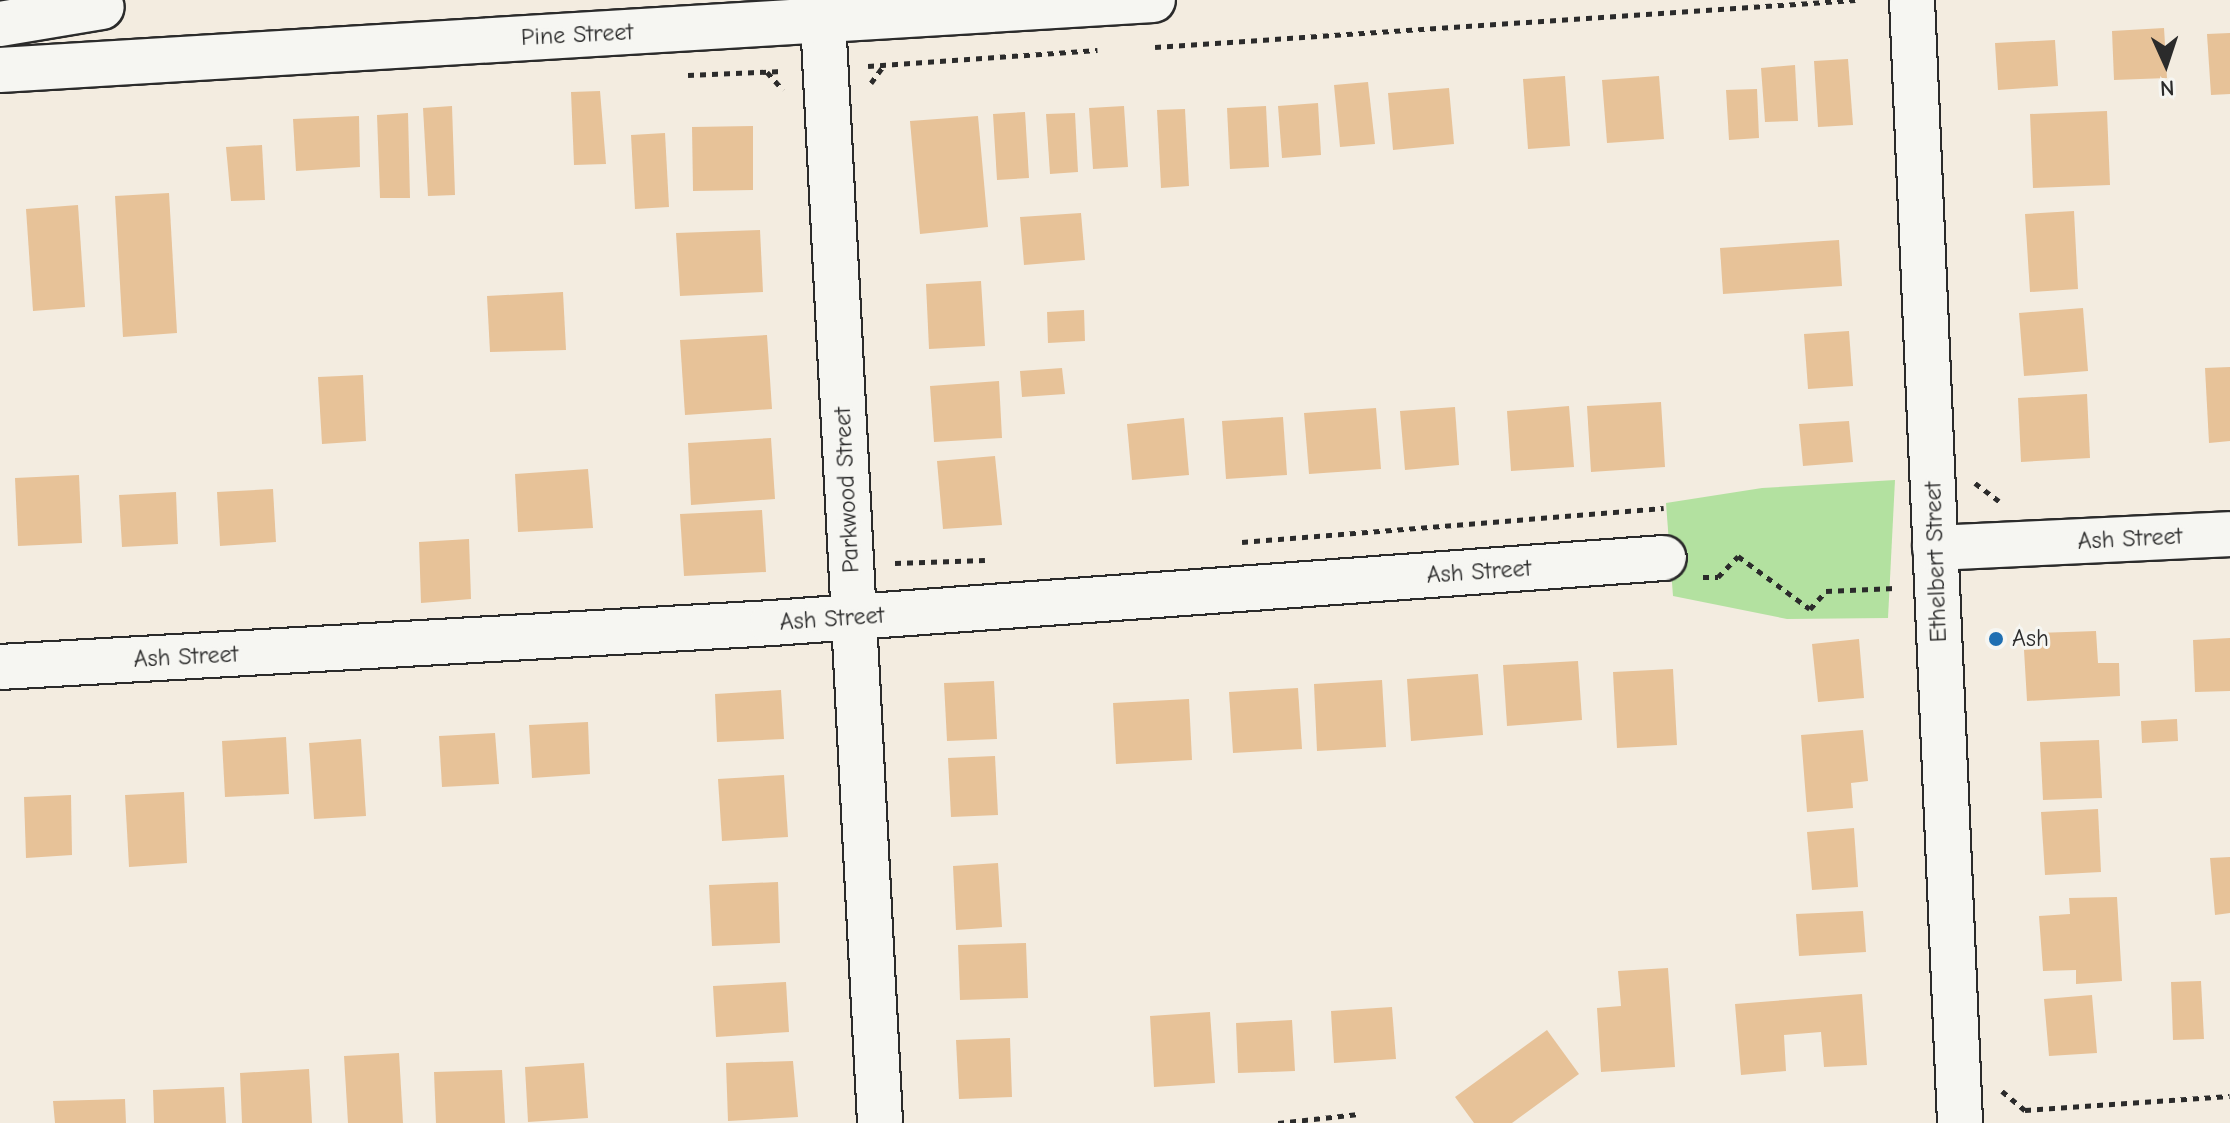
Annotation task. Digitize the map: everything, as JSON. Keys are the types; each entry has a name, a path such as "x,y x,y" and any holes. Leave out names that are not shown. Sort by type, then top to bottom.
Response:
{"street":[{"name":"Pine Street","path":"0,70 822,10 1153,0"},
{"name":"Ethelbert Street","path":"1912,0 1960,1123"},
{"path":"0,24 102,7"},
{"name":"Parkwood Street","path":"822,10 880,1123"},
{"name":"Ash Street","path":"1935,548 2230,534"},
{"name":"Ash Street","path":"0,667 854,617 1664,558"}],"path":[{"path":"1230,543 1664,508"},
{"path":"1664,558 1690,577 1718,577 1738,556 1810,609 1826,591 1895,587"},
{"path":"886,564 998,560"},
{"path":"1996,1086 2025,1110 2230,1096"},
{"path":"1278,1123 1358,1114"}],"green space":[{"path":"1895,480 1888,618 1787,619 1673,596 1666,503 1762,488"}],"building":[{"path":"2164,28 2167,78 2114,80 2112,31"},
{"path":"2230,33 2230,94 2211,95 2207,34"},
{"path":"2055,40 2058,86 1998,90 1995,43"},
{"path":"1848,59 1853,125 1818,127 1814,61"},
{"path":"1795,65 1798,121 1765,122 1761,68"},
{"path":"1565,76 1570,146 1528,149 1523,79"},
{"path":"1659,76 1664,139 1607,143 1602,80"},
{"path":"1368,82 1375,144 1340,147 1334,85"},
{"path":"1449,88 1454,144 1393,150 1388,93"},
{"path":"1757,89 1759,138 1729,140 1726,90"},
{"path":"600,91 606,164 574,165 571,92"},
{"path":"1318,103 1321,155 1282,158 1278,106"},
{"path":"452,106 455,195 428,196 423,108"},
{"path":"1124,106 1128,167 1093,169 1089,108"},
{"path":"1266,106 1269,167 1230,169 1227,108"},
{"path":"1185,109 1189,186 1161,188 1157,110"},
{"path":"2107,111 2110,185 2033,188 2030,114"},
{"path":"1025,112 1029,178 997,180 993,114"},
{"path":"408,113 410,198 380,198 377,115"},
{"path":"1075,113 1078,172 1050,174 1046,114"},
{"path":"359,116 360,167 296,171 293,119"},
{"path":"978,116 988,227 920,234 910,121"},
{"path":"753,126 753,190 693,191 692,127"},
{"path":"665,133 669,207 635,209 631,135"},
{"path":"262,145 265,200 231,201 226,147"},
{"path":"169,193 177,333 123,337 115,196"},
{"path":"78,205 85,307 33,311 26,209"},
{"path":"2074,211 2078,289 2030,292 2025,214"},
{"path":"1081,213 1085,260 1024,265 1020,217"},
{"path":"760,230 763,292 680,296 676,233"},
{"path":"1839,240 1842,286 1723,294 1720,248"},
{"path":"981,281 985,346 929,349 926,284"},
{"path":"563,292 566,350 490,352 487,296"},
{"path":"2083,308 2088,371 2024,376 2019,313"},
{"path":"1084,310 1085,341 1048,343 1047,312"},
{"path":"1849,331 1853,386 1808,389 1804,334"},
{"path":"767,335 772,409 685,415 680,340"},
{"path":"2230,367 2230,441 2209,443 2205,368"},
{"path":"1062,368 1065,394 1022,397 1020,371"},
{"path":"363,375 366,441 322,444 318,377"},
{"path":"999,381 1002,438 934,442 930,386"},
{"path":"2087,394 2090,458 2021,462 2018,398"},
{"path":"1661,402 1665,467 1591,472 1587,406"},
{"path":"1569,406 1574,467 1511,471 1507,411"},
{"path":"1455,407 1459,465 1405,470 1400,411"},
{"path":"1376,408 1381,469 1309,474 1304,413"},
{"path":"1283,417 1287,475 1226,479 1222,421"},
{"path":"1184,418 1189,475 1132,480 1127,424"},
{"path":"1849,421 1853,462 1803,466 1799,424"},
{"path":"771,438 775,499 691,505 688,443"},
{"path":"995,456 1002,525 943,529 937,461"},
{"path":"588,469 593,528 518,532 515,474"},
{"path":"79,475 82,543 18,546 15,478"},
{"path":"273,489 276,542 220,546 217,492"},
{"path":"176,492 178,544 122,547 119,495"},
{"path":"762,510 766,572 684,576 680,514"},
{"path":"469,539 471,599 421,603 419,542"},
{"path":"2096,631 2098,663 2119,663 2120,696 2027,701 2024,650 2039,649 2037,633"},
{"path":"2230,638 2230,691 2195,692 2193,640"},
{"path":"1859,639 1864,698 1818,702 1812,644"},
{"path":"1578,661 1582,720 1507,726 1503,665"},
{"path":"1673,669 1677,745 1617,748 1613,672"},
{"path":"1478,674 1483,735 1411,741 1407,679"},
{"path":"1382,680 1386,747 1317,751 1314,684"},
{"path":"994,681 997,739 947,741 944,683"},
{"path":"1298,688 1302,749 1233,753 1229,692"},
{"path":"781,690 784,739 717,742 715,694"},
{"path":"1189,699 1192,760 1116,764 1113,703"},
{"path":"2177,719 2178,741 2142,743 2141,721"},
{"path":"588,722 590,774 532,778 529,725"},
{"path":"1863,730 1868,781 1851,783 1853,808 1807,812 1801,735"},
{"path":"495,733 499,784 442,787 439,736"},
{"path":"286,737 289,794 225,797 222,741"},
{"path":"361,739 366,816 314,819 309,743"},
{"path":"2099,740 2102,798 2043,800 2040,742"},
{"path":"995,756 998,815 951,817 948,758"},
{"path":"784,775 788,837 722,841 718,779"},
{"path":"184,792 187,863 129,867 125,795"},
{"path":"71,795 72,855 26,858 24,797"},
{"path":"2098,809 2101,872 2045,875 2041,812"},
{"path":"1854,828 1858,887 1812,890 1807,832"},
{"path":"2230,857 2230,913 2215,915 2210,858"},
{"path":"998,863 1002,927 956,930 953,866"},
{"path":"778,882 780,943 712,946 709,885"},
{"path":"2117,897 2122,981 2076,984 2076,970 2043,971 2039,916 2070,914 2069,898"},
{"path":"1863,911 1866,952 1799,956 1796,914"},
{"path":"1026,943 1028,998 960,1000 958,945"},
{"path":"1668,968 1675,1067 1601,1072 1597,1008 1621,1006 1618,971"},
{"path":"2201,981 2204,1039 2173,1040 2171,982"},
{"path":"786,982 789,1032 716,1037 713,986"},
{"path":"1862,994 1867,1065 1824,1067 1821,1032 1784,1035 1786,1071 1741,1075 1735,1004"},
{"path":"2092,995 2097,1053 2049,1056 2044,999"},
{"path":"1392,1007 1396,1059 1334,1063 1331,1011"},
{"path":"1210,1012 1215,1083 1154,1087 1150,1016"},
{"path":"1292,1020 1295,1071 1238,1073 1236,1023"},
{"path":"1547,1030 1579,1074 1512,1123 1474,1123 1455,1097"},
{"path":"1010,1038 1012,1097 959,1099 956,1040"},
{"path":"399,1053 403,1123 348,1123 344,1056"},
{"path":"793,1061 798,1117 728,1121 726,1063"},
{"path":"584,1063 588,1118 528,1122 525,1067"},
{"path":"309,1069 312,1123 242,1123 240,1073"},
{"path":"502,1070 505,1123 436,1123 434,1072"},
{"path":"224,1087 226,1123 154,1123 153,1090"},
{"path":"125,1099 126,1123 55,1123 53,1101"}],"place":[{"name":"Ash","path":"1996,639"}]}
